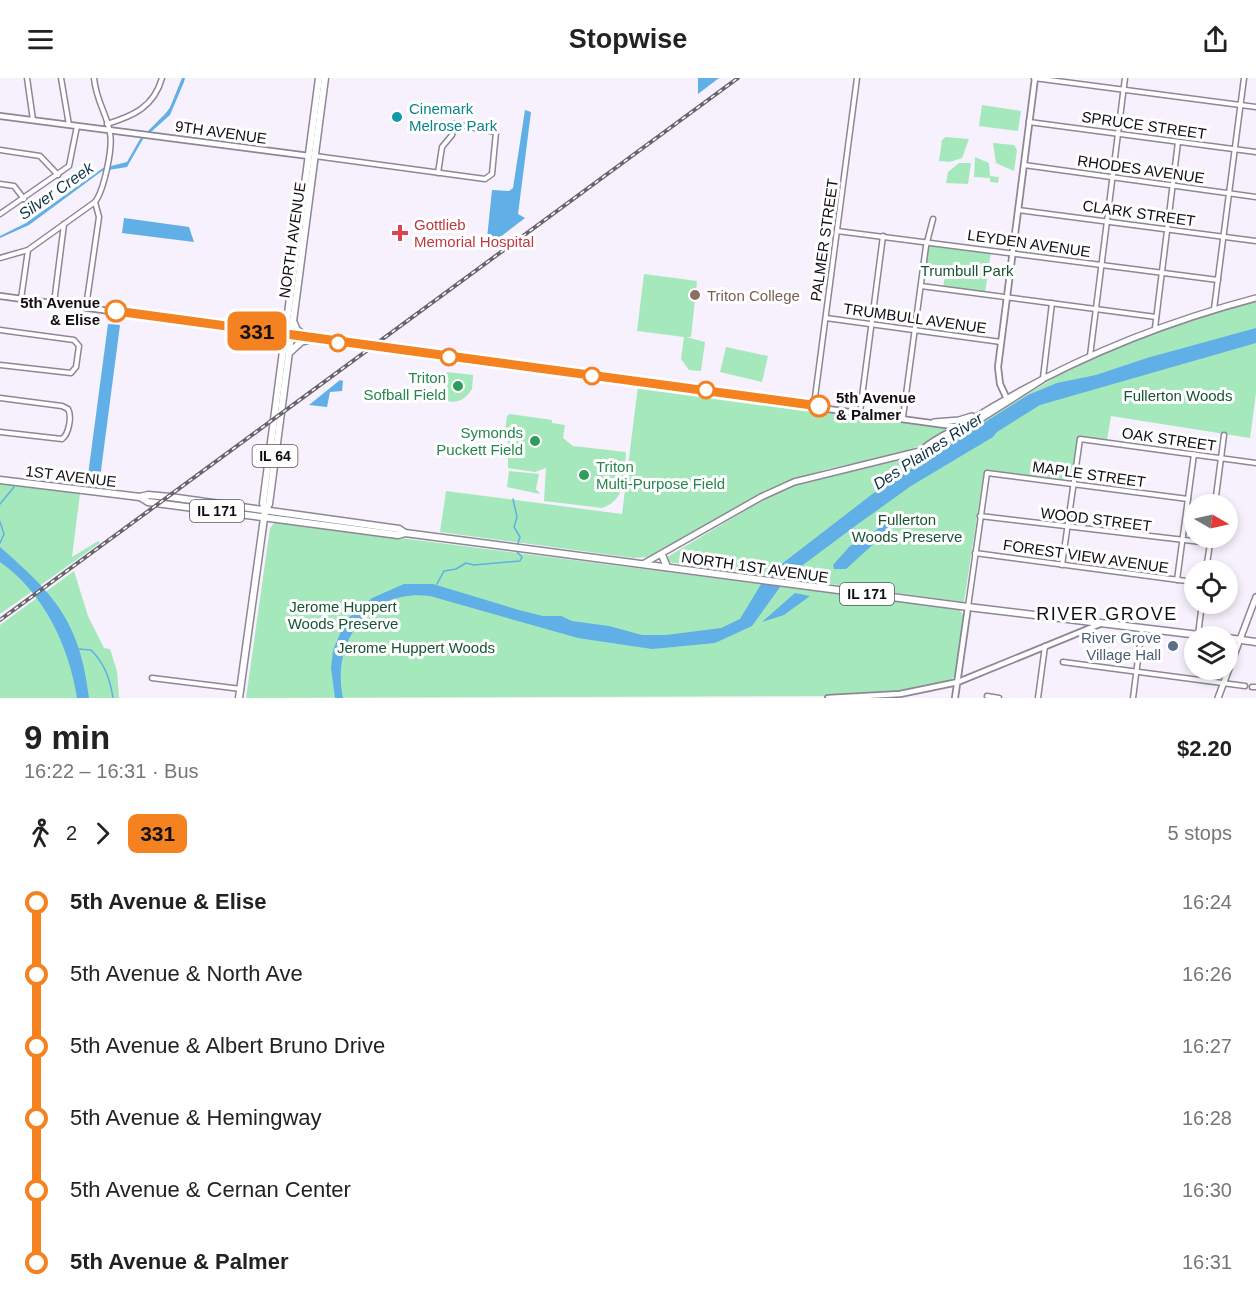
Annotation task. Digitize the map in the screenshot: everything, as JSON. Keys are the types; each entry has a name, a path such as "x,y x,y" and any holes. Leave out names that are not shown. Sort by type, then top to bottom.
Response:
{"main road":[{"name":"NORTH AVENUE","path":"312,156 320,78"},
{"name":"NORTH AVENUE","path":"265,514 263,503 282,359 288,336 325,78"},
{"path":"934,422 959,420 982,412 1090,356 1155,328 1256,298"},
{"path":"282,359 281,346 272,333 290,319 297,330 311,339"},
{"name":"NORTH AVENUE","path":"239,698 265,514 269,504 289,354 288,336"},
{"path":"289,354 297,344 311,339"},
{"path":"643,564 761,497 794,482 943,442 968,428 1007,400"},
{"path":"923,449 982,412"},
{"name":"1ST AVENUE","path":"0,480 140,497 148,502 265,514"},
{"name":"NORTH 1ST AVENUE","path":"265,514 399,529 405,533 1101,623"},
{"path":"662,555 666,567"},
{"path":"1218,698 1256,597"},
{"name":"IL 171","path":"1101,623 1184,633"},
{"path":"1239,640 1256,642"}],"street":[{"path":"27,78 33,120"},
{"path":"61,78 69,124"},
{"path":"0,258 28,250 95,202 102,190 108,127 98,100 95,78"},
{"path":"108,127 141,110 153,98 162,78"},
{"name":"PALMER STREET","path":"814,405 857,78"},
{"path":"1007,400 998,374 1034,78 1256,107"},
{"path":"1090,356 1125,78"},
{"path":"1214,309 1244,78"},
{"path":"137,104 141,110"},
{"name":"9TH AVENUE","path":"0,116 77,126 108,127 146,134 438,173 485,179 490,177 496,132 454,124 452,135 442,147 438,173"},
{"name":"SPRUCE STREET","path":"1029,122 1256,152"},
{"path":"0,214 58,175 72,159 77,126"},
{"path":"1155,328 1178,141"},
{"path":"0,150 40,156 58,175"},
{"name":"RHODES AVENUE","path":"1024,165 1256,197"},
{"path":"0,184 14,186 24,199"},
{"path":"86,307 99,217 95,202"},
{"name":"CLARK STREET","path":"1018,210 1256,241"},
{"path":"903,417 927,242 933,219"},
{"path":"54,303 64,224"},
{"name":"LEYDEN AVENUE","path":"837,231 1218,280"},
{"path":"860,412 883,236"},
{"path":"21,299 28,250"},
{"path":"921,286 1156,317"},
{"path":"0,296 903,417 968,428"},
{"path":"1043,380 1052,303"},
{"name":"TRUMBULL AVENUE","path":"826,318 1001,342"},
{"path":"0,330 74,340 78,343 75,369 69,373 0,365"},
{"path":"0,398 64,407 70,412 67,435 62,439 0,432"},
{"path":"1216,494 1224,435"},
{"name":"OAK STREET","path":"1073,484 1080,439 1256,463"},
{"path":"1189,494 1194,454"},
{"name":"MAPLE STREET","path":"980,516 987,473 1184,498"},
{"path":"1062,564 1073,484"},
{"path":"956,698 980,516"},
{"name":"WOOD STREET","path":"980,516 1182,541"},
{"path":"1177,580 1184,527"},
{"name":"FOREST VIEW AVENUE","path":"975,553 1184,581"},
{"path":"828,698 892,695 958,682 1101,623"},
{"path":"1133,698 1142,628"},
{"path":"1038,698 1045,646"},
{"path":"1063,662 1245,686"},
{"path":"152,678 241,689"},
{"path":"987,696 999,698"}],"green space":[{"path":"982,105 1021,111 1018,131 979,126"},
{"path":"946,137 969,139 962,158 950,162 939,161 942,140"},
{"path":"993,143 1014,145 1017,150 1014,171 996,163"},
{"path":"975,157 989,163 990,176 999,177 998,183 990,182 990,178 974,177"},
{"path":"959,163 971,163 968,184 946,183 948,172"},
{"name":"Trumbull Park","path":"931,244 991,252 985,293 943,288 946,267 925,264 928,246"},
{"path":"644,274 697,281 691,337 686,337 705,342 701,371 689,370 681,359 684,337 637,331"},
{"name":"Fullerton Woods Preserve","path":"1256,300 1256,393 1250,438 1111,416 1107,440 1078,438 1070,481 988,471 983,477 964,602 667,562 664,559 756,504 786,489 810,480 905,459 933,450 1058,376 1103,354 1162,330"},
{"path":"726,347 768,356 762,382 720,372"},
{"name":"Triton Sofball Field","path":"447,372 473,375 472,389 466,396 455,402 442,399"},
{"path":"638,386 954,427 932,441 898,454 827,469 787,482 650,557 634,558 440,532 446,491 622,514"},
{"name":"Triton Multi-Purpose Field","path":"510,414 552,420 552,423 565,425 563,438 573,446 626,452 623,485 616,499 602,508 544,501 546,468 535,472 508,468 508,439 504,439 507,416"},
{"path":"509,471 539,474 536,489 540,494 507,487"},
{"path":"0,483 80,494 72,557 98,541 100,543 0,614"},
{"name":"Jerome Huppert Woods Preserve","path":"275,522 959,609 964,616 956,675 939,685 927,688 862,696 246,698 270,528"},
{"path":"74,571 88,616 104,648 110,649 117,671 119,698 0,698 0,625"}],"water":[{"path":"182,78 185,78 184,82 170,115 143,139 127,167 102,171 29,225 0,238 26,223 103,168 127,162 140,139 169,110"},
{"path":"698,78 719,78 698,94"},
{"path":"525,110 531,112 518,214 525,218 486,248 492,190 509,191 513,188"},
{"path":"124,218 189,227 194,242 122,233"},
{"path":"108,324 120,325 100,478 88,475"},
{"path":"1256,328 1256,343 1040,405 997,432 993,437 911,486 858,524 788,576 752,626 715,643 652,649 578,638 430,596 409,596 389,601 373,610 360,623 349,639 343,657 341,677 343,698 335,698 331,668 333,650 346,620 372,598 404,584 433,584 543,616 561,616 572,621 609,626 642,635 666,635 721,628 740,619 766,576 875,492 1028,395 1057,383 1096,375 1147,358"},
{"path":"340,380 343,381 342,391 330,392 327,407 309,405"},
{"path":"896,514 900,516 900,520 846,569 834,569 833,565 850,546 865,539"},
{"path":"0,547 36,580 62,612 79,649 89,698 77,698 68,659 52,622 29,589 0,562"},
{"path":"795,593 810,596 784,615 762,622"}],"waterway":[{"name":"Silver Creek","path":"164,117 172,106"},
{"path":"0,504 14,487"},
{"path":"513,499 517,517 514,527 520,537 518,543"},
{"path":"0,522 4,534 0,543"},
{"path":"437,584 444,571 456,569 466,563 474,565 520,561 522,557 517,552"},
{"path":"78,649 91,650 100,661 108,678 113,698"}],"railway":[{"path":"0,620 738,78"}],"bus line":[{"name":"331","path":"116,311 819,406"}],"place":[{"name":"Cinemark Melrose Park","path":"397,117"},
{"name":"Gottlieb Memorial Hospital","path":"400,233"},
{"name":"Triton College","path":"695,295"},
{"name":"5th Avenue & Elise","path":"116,311"},
{"name":"Triton Sofball Field","path":"458,386"},
{"name":"5th Avenue & Palmer","path":"819,406"},
{"name":"Symonds Puckett Field","path":"535,441"},
{"name":"Triton Multi-Purpose Field","path":"584,475"},
{"name":"River Grove Village Hall","path":"1173,646"}],"district":[{"name":"RIVER GROVE","path":"1107,614"}],"park label":[{"name":"Fullerton Woods","path":"1178,395"},
{"name":"Jerome Huppert Woods","path":"416,647"}],"water label":[{"name":"Des Plaines River","path":"928,451"}]}
